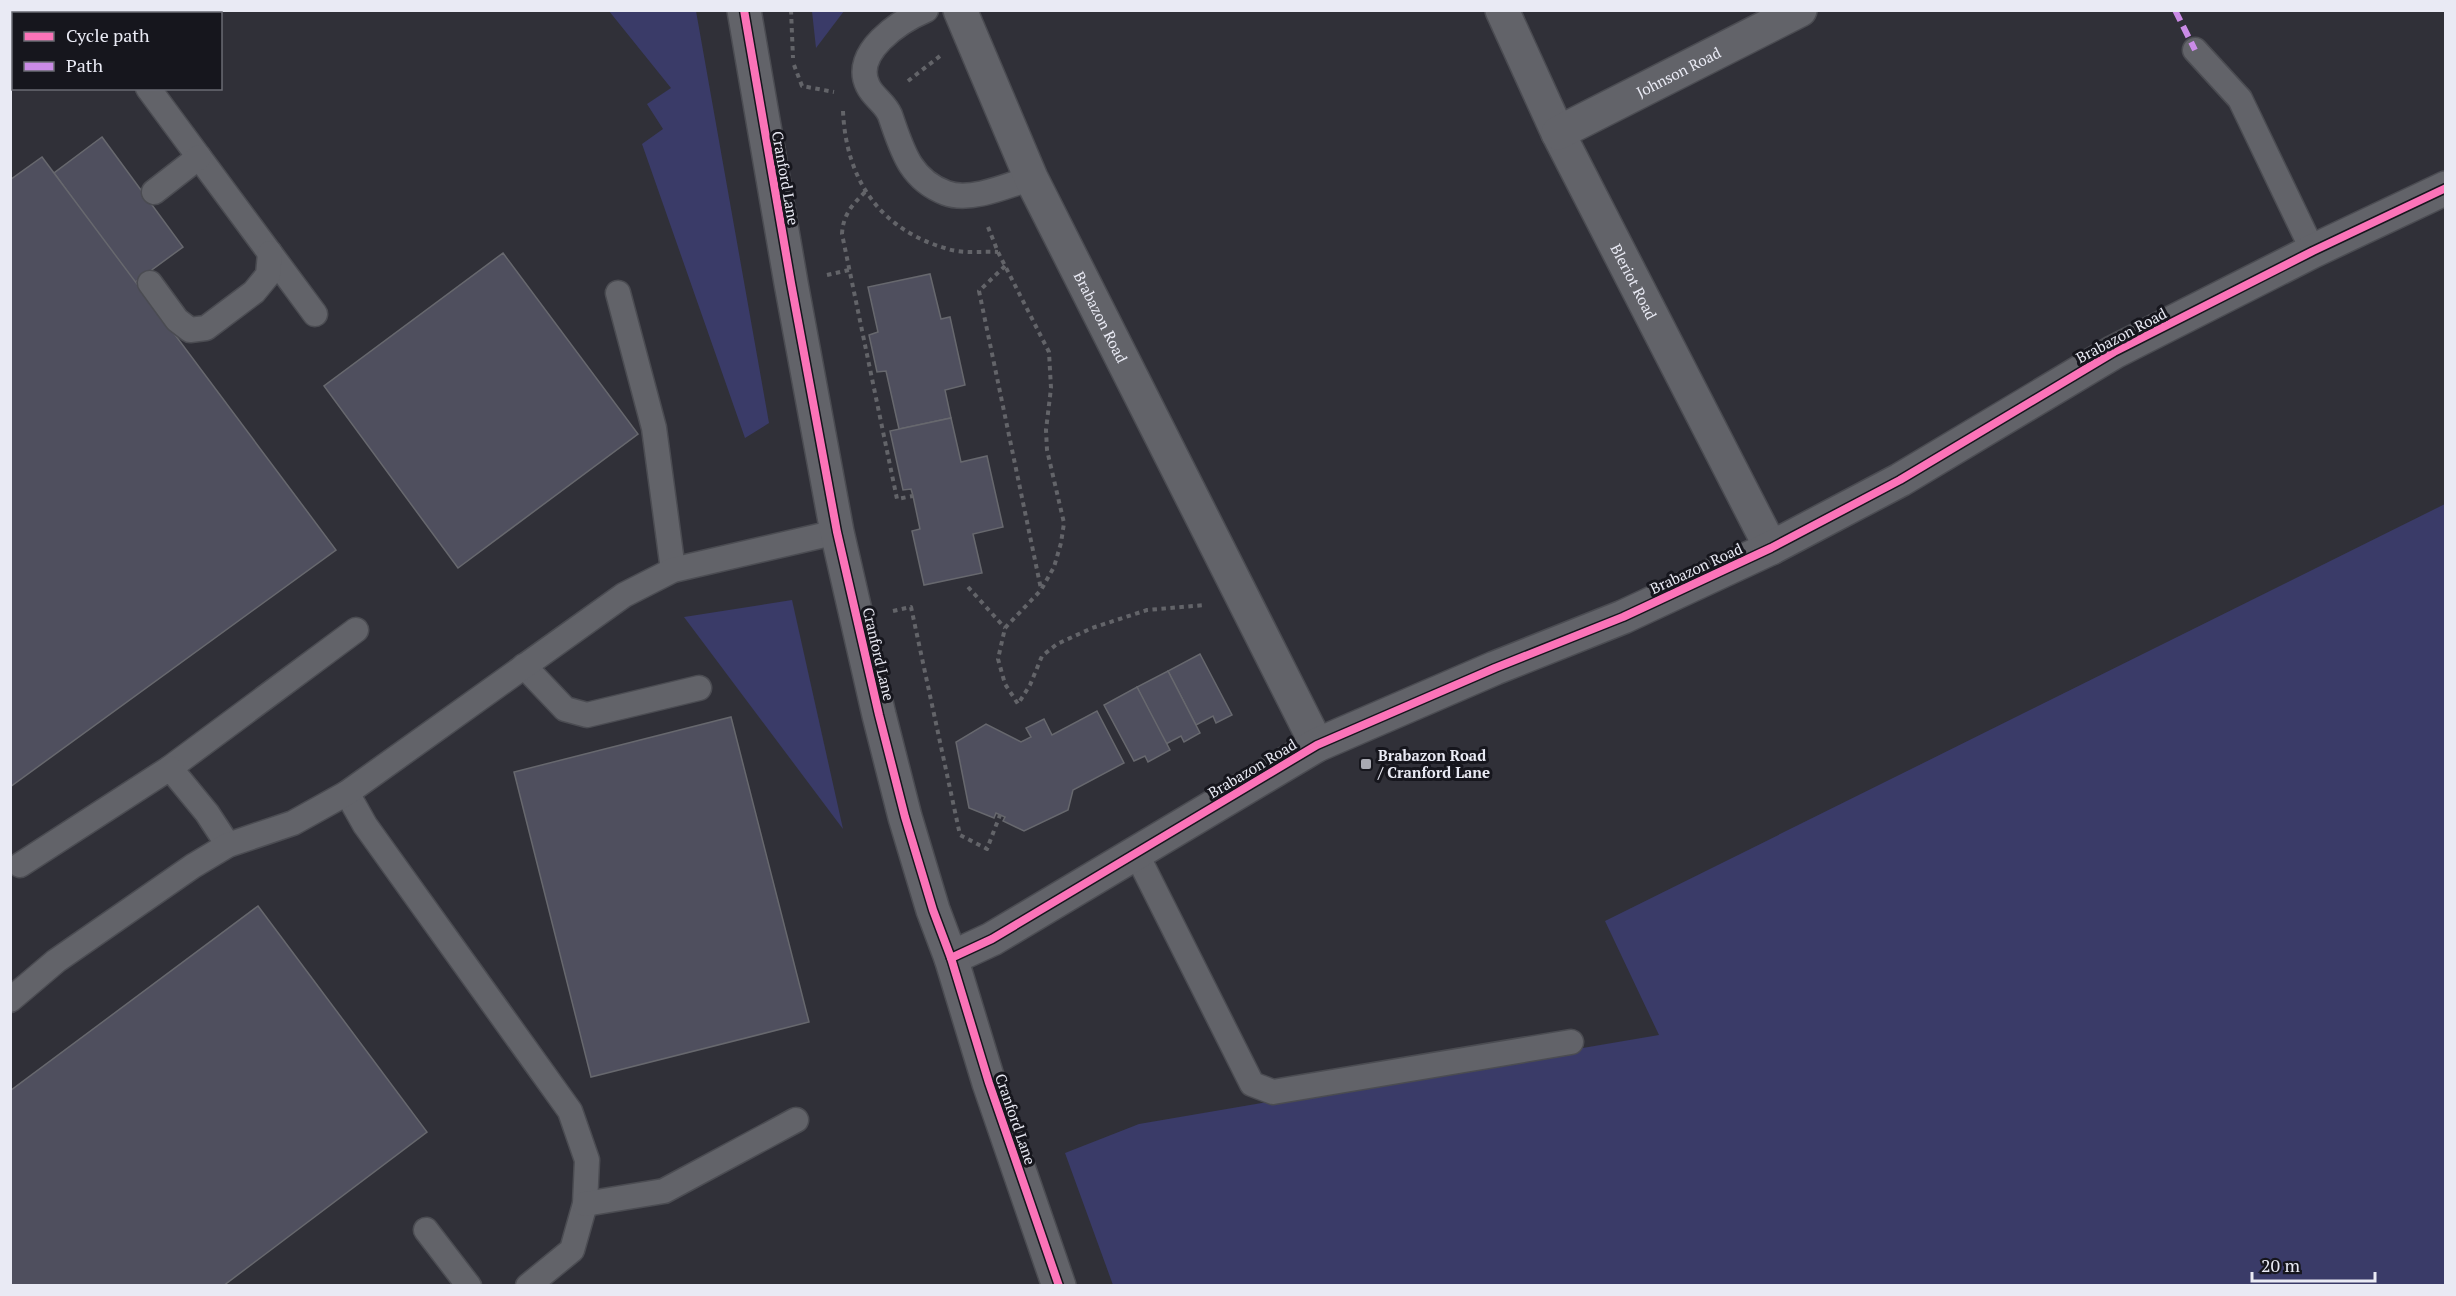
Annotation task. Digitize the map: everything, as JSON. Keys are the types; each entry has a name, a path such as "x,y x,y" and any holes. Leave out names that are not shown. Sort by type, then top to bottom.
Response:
{"street":[{"name":"Cranford Lane","path":"744,10 837,532 879,715 933,910 951,958 989,1083 1059,1286"},
{"name":"Brabazon Road","path":"960,10 1031,178 1317,745"},
{"name":"Bleriot Road","path":"1502,10 1558,133 1771,549"},
{"name":"Johnson Road","path":"1558,133 1800,10"},
{"name":"Brabazon Road","path":"951,958 992,939 1317,745 1495,668 1623,617 1771,549 1900,480 2114,352 2313,251 2445,188"}],"lane":[{"path":"926,10 884,35 868,56 864,76 868,87 887,108 903,152 921,180 948,194 981,194 1031,178"},
{"path":"2195,50 2240,99 2313,251"},
{"path":"149,90 315,314"},
{"path":"153,192 199,157"},
{"path":"150,283 177,320 190,330 206,328 254,292 261,284 268,275 270,253"},
{"path":"618,293 654,428 673,570"},
{"path":"10,1000 56,961 193,866 228,845 293,823 347,793 624,595 673,570 837,532"},
{"path":"20,865 170,768 356,630"},
{"path":"524,666 565,709 587,715 699,688"},
{"path":"170,768 207,813 228,845"},
{"path":"347,793 365,825 570,1111 587,1160 585,1204 572,1250 528,1286"},
{"path":"1136,853 1252,1084 1273,1092 1571,1042"},
{"path":"585,1204 664,1191 796,1120"},
{"path":"426,1230 469,1286"}],"path":[{"path":"887,108 905,84 924,66 940,56 974,42"},
{"path":"865,192 849,208 842,221 842,234 868,345 897,500 913,496"},
{"path":"981,194 988,226 1005,266 1049,352 1051,388 1046,430 1047,450 1064,523 1054,567 1041,590 1005,628 998,658 1005,684 1018,704 1030,685 1042,656 1057,644 1092,628 1147,610 1246,604"},
{"path":"1005,266 979,291 1041,590"},
{"path":"968,587 1005,628"},
{"path":"911,607 960,835 987,849 1000,815"}],"shaded area":[{"path":"609,11 696,11 769,423 745,438 642,144 663,129 647,104 671,88"},
{"path":"812,11 844,11 816,48"},
{"path":"2445,504 2445,1285 1113,1285 1065,1153 1139,1124 1659,1035 1605,921"},
{"path":"792,600 843,829 684,617"}],"building":[{"path":"102,137 183,247 134,283 54,173"},
{"path":"42,157 336,550 10,787 10,180"},
{"path":"503,253 638,434 458,568 324,386"},
{"path":"930,274 941,319 950,317 965,385 945,390 951,418 899,429 886,371 877,372 869,335 878,332 868,287"},
{"path":"951,418 961,462 987,456 1003,527 973,534 982,573 924,585 912,531 920,529 913,496 911,489 903,490 890,431"},
{"path":"1200,654 1232,715 1216,723 1213,716 1196,725 1168,671"},
{"path":"1168,671 1200,733 1184,742 1181,736 1166,744 1137,687"},
{"path":"1137,687 1170,750 1148,762 1145,756 1134,761 1104,705"},
{"path":"1097,711 1124,763 1073,790 1068,810 1024,831 1003,821 1005,817 996,813 994,818 969,808 956,742 986,724 1021,742 1031,737 1026,728 1044,719 1052,735"},
{"path":"731,717 809,1022 591,1077 514,772"},
{"path":"258,906 427,1132 223,1286 10,1286 10,1091"}],"marked path":[{"path":"2175,10 2195,50"}],"cycle path":[{"path":"744,10 837,532 879,715 905,817 933,910 951,958 989,1083 1059,1286"},
{"path":"951,958 992,939 1317,745 1495,668 1623,617 1771,548 1900,480 2114,352 2313,251 2446,188"}],"place":[{"name":"Brabazon Road / Cranford Lane","path":"1366,764"}]}
